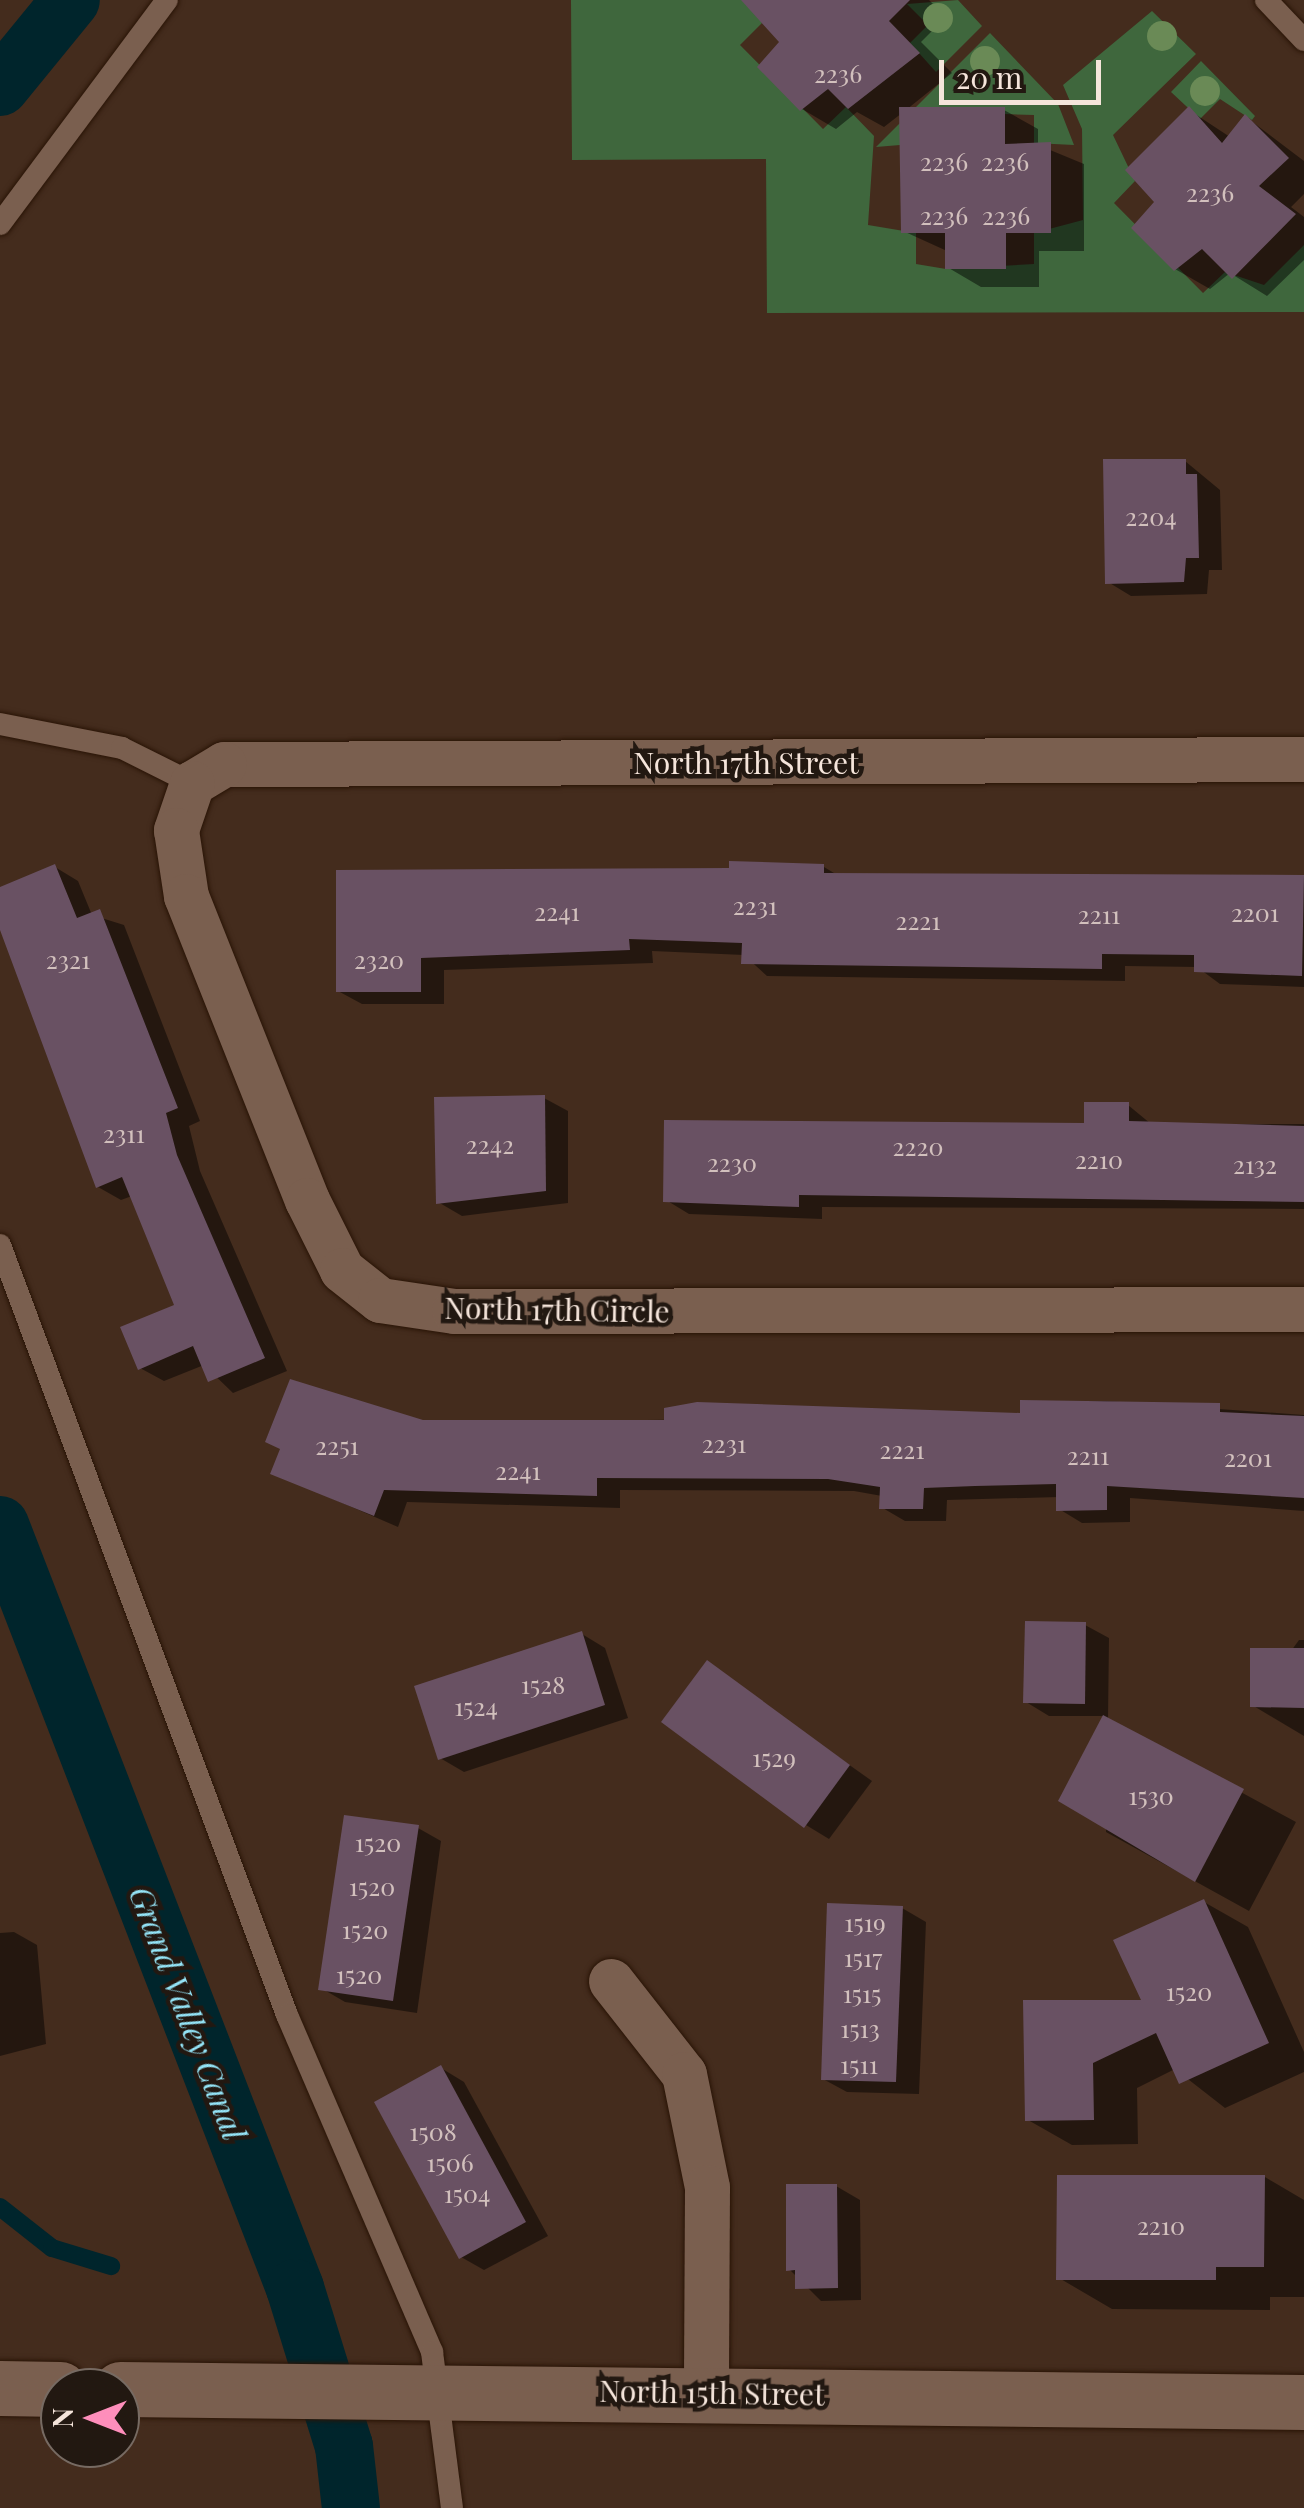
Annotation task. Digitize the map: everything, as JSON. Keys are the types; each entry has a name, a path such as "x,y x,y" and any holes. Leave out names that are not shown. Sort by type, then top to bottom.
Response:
{"street":[{"name":"North 17th Street","path":"192,783 224,764 1304,759"},
{"name":"North 17th Circle","path":"192,783 176,830 186,896 308,1200 342,1270 380,1300 454,1311 1304,1309"},
{"path":"611,1980 684,2074 707,2187 706,2391"},
{"path":"0,2388 40,2389"},
{"name":"North 15th Street","path":"140,2389 706,2391 1304,2402"}],"lane":[{"path":"0,224 167,0"},
{"path":"1266,0 1304,40"},
{"path":"0,724 122,748 192,783"},
{"path":"0,1244 202,1798 432,2352 421,2390 452,2508"}],"green space":[{"path":"571,0 748,0 762,23 740,45 823,129 846,107 874,136 868,225 916,233 916,264 946,269 1034,264 1034,233 1083,220 1082,129 1063,85 1152,11 1196,54 1113,135 1135,181 1114,203 1203,293 1225,272 1264,285 1304,245 1304,312 767,313 766,159 572,160"},
{"path":"958,0 982,26 936,72 910,43 928,25 907,4"},
{"path":"990,33 1058,104 1074,145 1034,143 1034,115 1005,114 900,126 900,145 876,147"},
{"path":"1201,61 1255,116 1252,120 1220,99 1200,119 1171,92"}],"building":[{"path":"741,0 910,0 889,21 920,53 848,109 828,89 800,111 757,67 779,42"},
{"path":"1189,106 1222,143 1245,114 1289,158 1259,186 1296,214 1232,279 1202,249 1174,271 1131,228 1154,202 1125,170"},
{"path":"899,107 1005,107 1005,144 1051,142 1051,233 1006,233 1006,269 945,269 945,233 901,233"},
{"path":"1103,459 1186,459 1186,474 1197,474 1199,558 1186,558 1184,582 1105,584"},
{"path":"729,861 824,864 824,873 1304,875 1302,976 1194,972 1194,955 1102,954 1102,969 741,964 742,943 629,939 630,950 421,958 421,992 336,992 336,870 729,868"},
{"path":"55,864 77,918 100,909 178,1108 166,1113 177,1155 265,1358 208,1382 193,1346 138,1370 120,1327 174,1305 122,1177 96,1188 0,930 0,887"},
{"path":"545,1095 546,1191 436,1204 434,1097"},
{"path":"1084,1102 1129,1102 1129,1121 1304,1126 1304,1202 799,1195 799,1207 663,1202 664,1120 1084,1123"},
{"path":"290,1379 423,1420 664,1420 664,1408 697,1402 1020,1413 1020,1400 1220,1403 1220,1412 1304,1416 1304,1498 1107,1486 1107,1510 1056,1511 1056,1484 975,1486 924,1488 923,1509 879,1509 880,1487 828,1479 597,1478 597,1496 384,1490 374,1516 270,1474 280,1449 265,1442"},
{"path":"1025,1621 1086,1622 1085,1704 1023,1703"},
{"path":"582,1631 605,1705 438,1760 414,1686"},
{"path":"1250,1648 1304,1648 1304,1708 1250,1707"},
{"path":"707,1660 850,1765 804,1828 661,1722"},
{"path":"1103,1715 1244,1789 1195,1882 1058,1801"},
{"path":"344,1815 419,1825 393,2001 318,1990"},
{"path":"1204,1899 1269,2043 1179,2084 1156,2033 1093,2063 1094,2120 1025,2121 1023,2000 1141,2000 1113,1940"},
{"path":"827,1903 903,1906 896,2082 821,2080"},
{"path":"441,2065 526,2222 459,2259 374,2102"},
{"path":"1057,2175 1265,2175 1264,2267 1216,2267 1216,2280 1056,2280"},
{"path":"786,2184 837,2184 838,2288 795,2289 795,2270 786,2271"}],"waterway":[{"name":"Grand Valley Canal","path":"0,87 71,0"},
{"name":"Grand Valley Canal","path":"0,1525 295,2288 344,2446 351,2508"},
{"path":"0,2207 52,2248 111,2266"}]}
